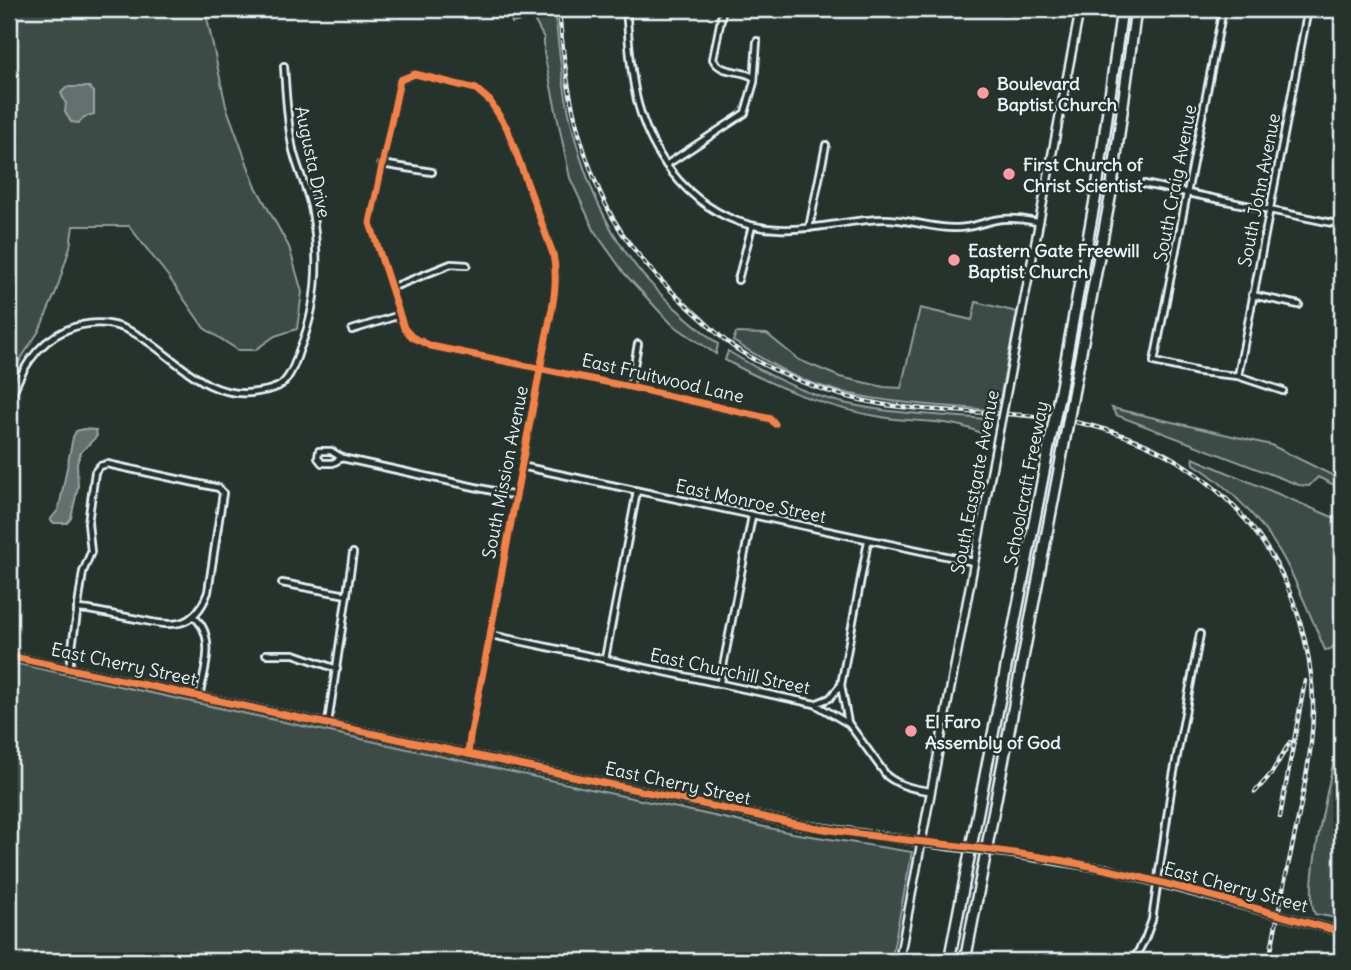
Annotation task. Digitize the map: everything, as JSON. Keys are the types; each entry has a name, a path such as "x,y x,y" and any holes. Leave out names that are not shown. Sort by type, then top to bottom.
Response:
{"highway":[{"name":"Schoolcraft Freeway","path":"949,961 1097,189 1122,9"},
{"name":"Schoolcraft Freeway","path":"965,961 1112,186 1136,9"}],"street":[{"path":"626,9 638,101 645,126 666,165 683,187 723,215 752,226 781,229 884,219 954,229 1007,218 1037,222"},
{"path":"723,9 713,59 722,68 747,73 753,77"},
{"name":"South Eastgate Avenue","path":"899,961 1037,222 1080,9"},
{"name":"South Craig Avenue","path":"1223,9 1154,362 1199,372 1238,376"},
{"name":"South John Avenue","path":"1238,376 1308,9"},
{"path":"666,165 745,113 754,82 757,41"},
{"name":"Augusta Drive","path":"9,403 34,352 59,334 77,326 97,322 116,324 137,333 209,386 228,392 251,394 283,383 307,332 317,279 312,210 293,149 284,66"},
{"name":"East Fruitwood Lane","path":"476,89 415,74 400,80 370,223 404,328 412,337 431,346 771,419 775,425"},
{"name":"South Mission Avenue","path":"468,754 557,284 553,254 507,128 490,101 476,89"},
{"path":"808,228 826,145"},
{"path":"381,164 432,172"},
{"path":"1144,184 1342,225"},
{"path":"738,280 752,226"},
{"path":"391,288 451,264 467,265"},
{"path":"1252,295 1299,305"},
{"path":"352,330 400,315"},
{"path":"630,387 638,344"},
{"path":"1238,376 1283,391"},
{"path":"342,458 333,463 323,463 318,458 319,451 331,451 342,458 516,496"},
{"path":"69,668 77,609 83,572 90,552 88,523 94,472 107,464 219,488 223,493 208,592 203,605 193,616 185,622 167,626 77,609"},
{"name":"East Monroe Street","path":"522,466 974,562"},
{"path":"605,659 637,491"},
{"path":"720,682 752,516"},
{"path":"849,724 841,685 867,541"},
{"path":"328,723 354,552"},
{"path":"282,583 347,595"},
{"path":"193,616 199,621 209,648 199,696"},
{"path":"1133,961 1149,930 1173,777 1200,634"},
{"name":"East Churchill Street","path":"491,635 815,704 849,724 887,776 902,785 930,791"},
{"path":"266,654 294,654 337,669"},
{"name":"East Cherry Street","path":"9,656 802,825 1075,863 1158,882 1342,932"},
{"path":"815,704 830,698 841,685"}],"shaded area":[{"path":"9,9 205,9 226,106 255,185 289,247 302,292 297,329 275,336 255,350 238,350 204,328 129,226 73,226 70,247 56,292 39,331 20,360 9,385"},
{"path":"486,9 555,9 568,107 575,139 596,200 611,229 638,269 670,304 718,344 716,354 673,325 660,312 625,274 595,232 570,178 544,53 544,38 533,18 512,23 510,15 499,18 486,14"},
{"path":"67,87 89,87 94,92 94,114 84,117 79,123 71,122 65,112 66,104 61,93"},
{"path":"976,302 1017,312 1000,399 990,410 890,401 841,392 794,376 733,341 736,333 767,334 799,360 840,377 901,388 920,308 972,320"},
{"path":"728,351 787,383 845,403 906,413 987,419 986,436 963,426 887,418 824,403 764,380 725,360"},
{"path":"1112,408 1271,445 1342,480 1342,489 1318,477 1309,486 1299,485 1116,415"},
{"path":"96,430 97,436 81,452 77,463 78,487 71,518 67,523 54,523 50,520 60,503 73,437 76,431"},
{"path":"1193,458 1342,521 1341,620 1331,649 1325,650 1293,576 1272,539 1242,503 1194,464"},
{"path":"9,662 792,833 912,852 891,961 9,961"},
{"path":"1342,722 1342,919 1315,914 1312,879"}],"railway":[{"path":"559,9 572,107 585,155 604,201 623,235 648,266 731,345 787,376 823,390 861,400 925,409 1041,417 1113,432 1157,450 1197,474 1232,504 1261,540 1284,580 1301,625 1313,694 1307,772 1269,961"},
{"path":"1280,817 1305,681"},
{"path":"1255,792 1271,774 1290,742"}],"cycle path":[{"path":"468,754 470,737 486,657 538,377 540,368 546,338 552,306 555,265 507,128 490,101 476,89 415,74 400,80 370,223 404,328 412,337 431,346 630,387 771,419 775,424"},
{"path":"9,656 801,825 1007,852 1109,870 1342,932"}],"place":[{"name":"Boulevard Baptist Church","path":"983,93"},
{"name":"First Church of Christ Scientist","path":"1009,174"},
{"name":"Eastern Gate Freewill Baptist Church","path":"954,260"},
{"name":"El Faro Assembly of God","path":"911,731"}]}
